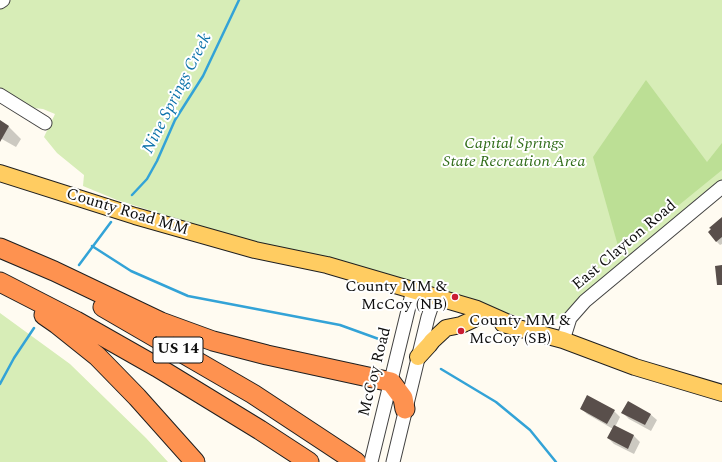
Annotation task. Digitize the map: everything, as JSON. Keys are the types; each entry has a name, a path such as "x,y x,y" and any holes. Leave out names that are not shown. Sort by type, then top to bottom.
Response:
{"highway":[{"path":"0,248 54,271 161,322 213,341 273,357 390,382 402,398 405,409"},
{"name":"US 14","path":"0,252 99,305 227,379 353,460"},
{"name":"US 14","path":"0,282 76,321 157,367 309,462"},
{"path":"0,288 57,324 97,356 137,397 195,462"}],"main road":[{"name":"County Road MM","path":"0,174 135,216 255,250 284,264 411,295 433,302 474,319 513,325"},
{"name":"County Road MM","path":"433,302 477,309 513,325 563,340 635,367 722,394"},
{"path":"418,358 432,340 446,328 461,325 474,319"}],"street":[{"path":"0,95 45,123"},
{"name":"East Clayton Road","path":"563,340 570,318 585,301 722,187"},
{"name":"McCoy Road","path":"371,462 411,295"},
{"path":"393,462 405,409 433,302"}],"green space":[{"name":"Capital Springs State Recreation Area","path":"10,0 722,0 722,187 559,318 553,321 525,318 373,275 288,254 117,200 83,186 84,175 57,153 44,137 55,114 43,109 34,108 0,88 0,8"},
{"path":"646,80 707,162 722,143 722,170 620,253 593,157"},
{"path":"0,313 70,364 146,438 168,462 0,462"}],"building":[{"path":"0,120 9,126 0,142"},
{"path":"722,217 722,237 716,242 708,232 711,229 709,228"},
{"path":"722,265 722,285 717,285 715,266"},
{"path":"587,395 615,410 607,424 580,409"},
{"path":"628,401 651,414 645,425 621,413"},
{"path":"614,425 634,435 628,449 607,438"}],"waterway":[{"name":"Nine Springs Creek","path":"132,195 147,179 157,161 175,120 203,76 239,0"},
{"path":"79,265 111,222"},
{"path":"92,246 131,271 188,296 340,325 387,342"},
{"name":"Nine Springs Creek","path":"0,384 14,358 34,328"},
{"path":"441,369 496,402 530,430 556,462"}],"place":[{"name":"County MM & McCoy (NB)","path":"455,297"},
{"name":"County MM & McCoy (SB)","path":"461,331"}]}
